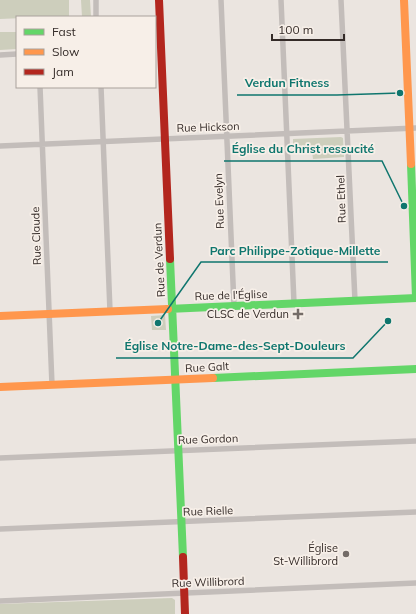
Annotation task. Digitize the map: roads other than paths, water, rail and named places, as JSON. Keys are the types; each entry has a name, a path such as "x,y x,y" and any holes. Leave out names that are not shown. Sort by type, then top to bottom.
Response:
{"main road":[{"name":"Rue de Verdun","path":"159,0 185,614"},
{"path":"404,0 412,129 416,298"},
{"name":"Rue de l'Église","path":"0,316 416,298"},
{"name":"Rue Galt","path":"0,387 416,369"}],"street":[{"path":"96,0 96,16"},
{"name":"Rue Evelyn","path":"221,0 234,306"},
{"path":"281,0 294,304"},
{"name":"Rue Ethel","path":"341,0 355,301"},
{"path":"0,55 16,54"},
{"name":"Rue Claude","path":"40,88 52,385"},
{"path":"101,88 110,311"},
{"name":"Rue Hickson","path":"0,146 412,129"},
{"name":"Rue Gordon","path":"0,458 416,441"},
{"name":"Rue Rielle","path":"0,529 416,512"},
{"name":"Rue Willibrord","path":"0,601 416,583"}],"place":[{"name":"Verdun Fitness","path":"400,93"},
{"name":"Église du Christ ressucité","path":"404,206"},
{"name":"CLSC de Verdun","path":"298,314"},
{"name":"Église Notre-Dame-des-Sept-Douleurs","path":"388,321"},
{"name":"Parc Philippe-Zotique-Millette","path":"158,323"},
{"name":"Église St-Willibrord","path":"346,554"}]}
